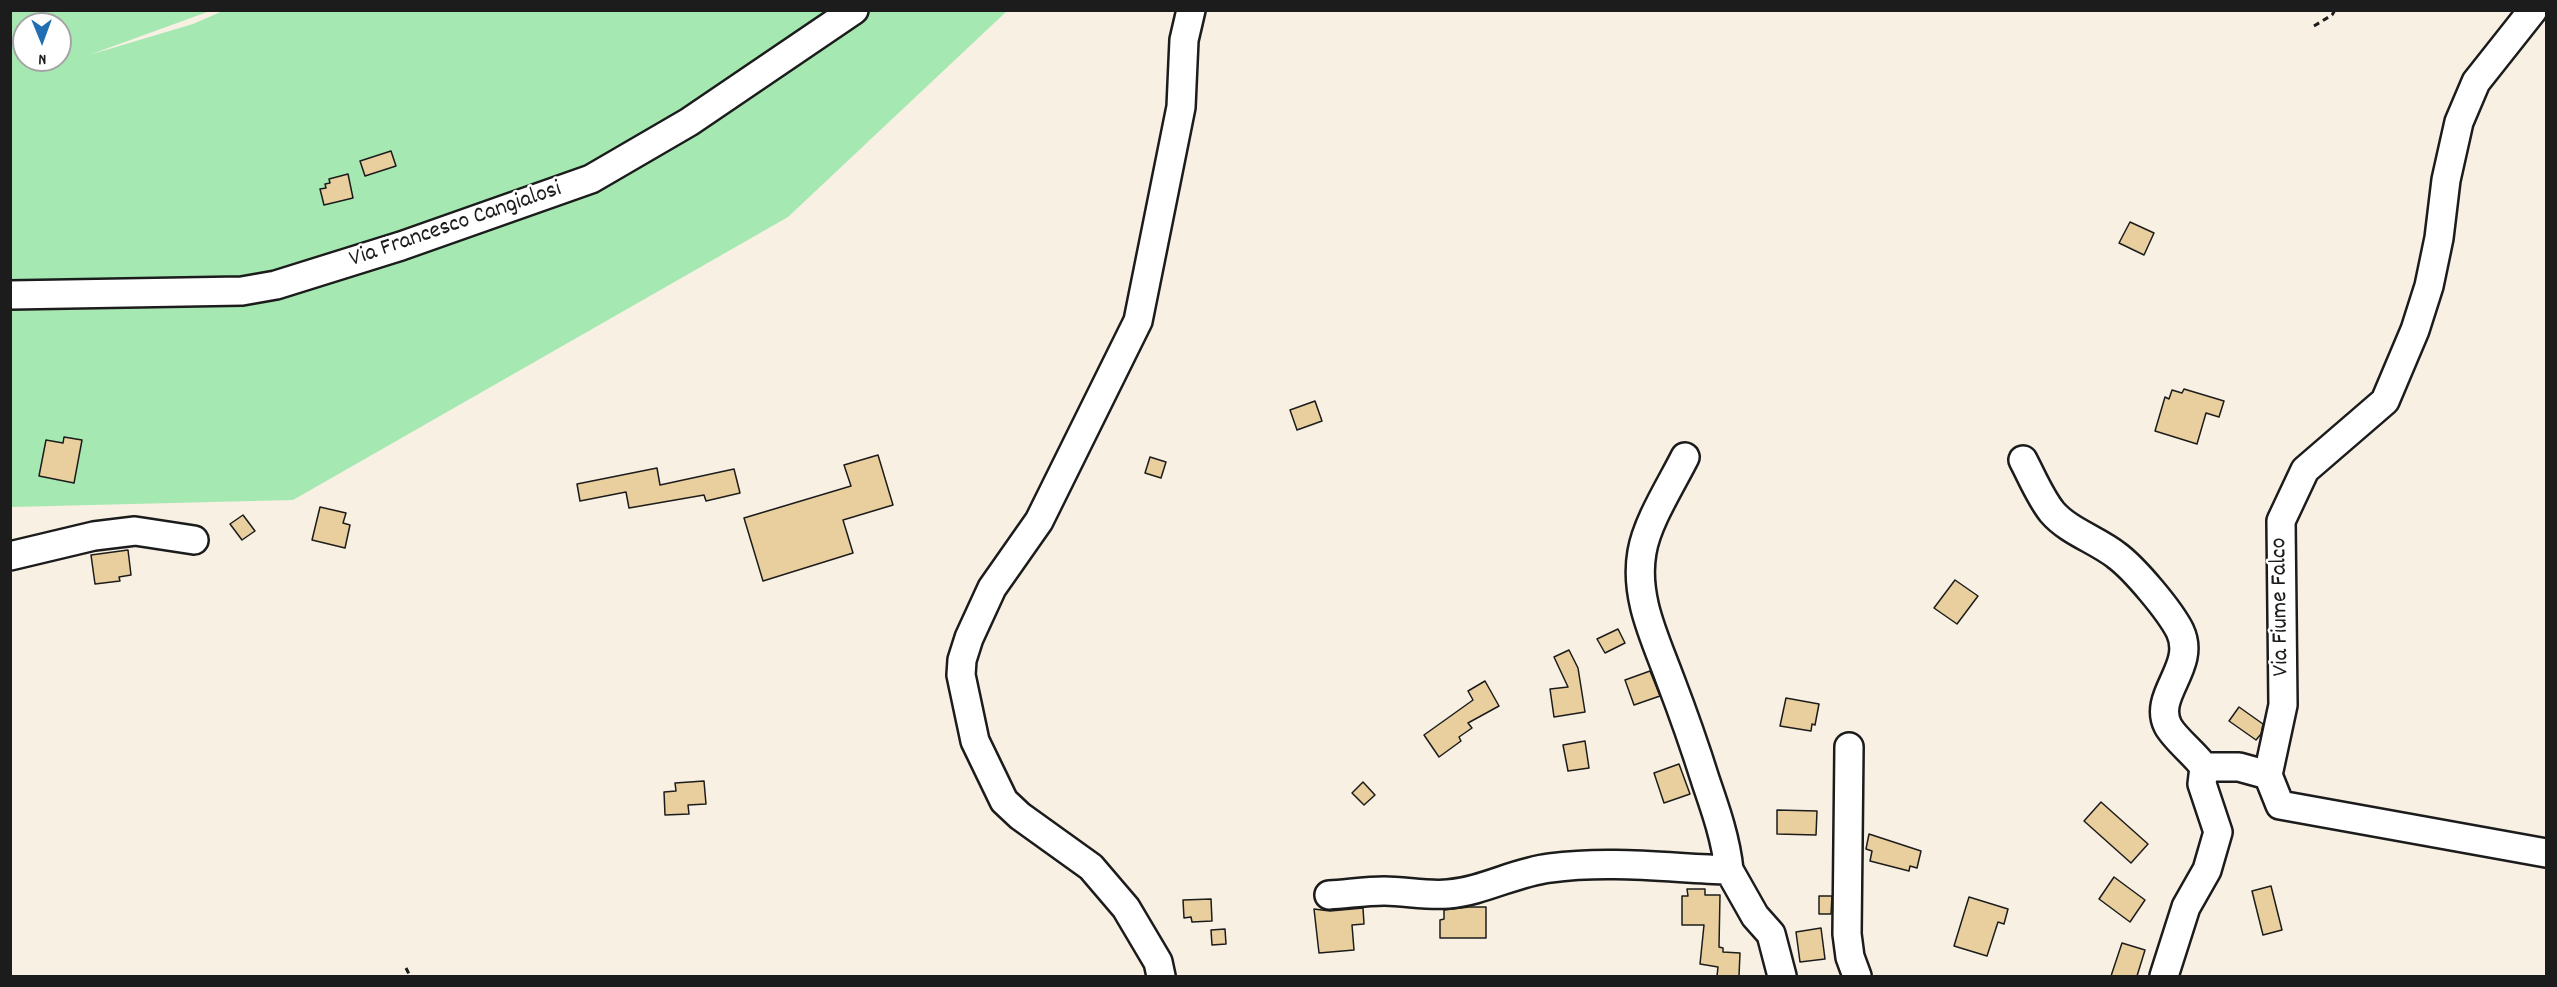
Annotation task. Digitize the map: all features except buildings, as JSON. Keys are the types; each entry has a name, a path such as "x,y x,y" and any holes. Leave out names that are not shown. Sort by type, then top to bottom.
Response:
{"street":[{"name":"Via Francesco Cangialosi","path":"10,296 242,291 276,285 401,246 591,179 689,122 854,10"},
{"path":"1161,976 1158,962 1126,908 1091,867 1020,816 1005,801 975,741 961,675 962,660 969,638 992,588 1039,521 1095,412 1138,321 1181,107 1185,40 1191,10"},
{"name":"Via Fiume Falco","path":"2268,775 2283,705 2281,521 2305,470 2385,401 2415,330 2429,286 2439,238 2446,180 2459,122 2476,82 2533,10"},
{"path":"1685,457 1650,527 1642,551 1642,594 1648,618 1689,728 1712,800 1727,849 1729,870 1755,916 1771,934 1782,976"},
{"path":"2023,460 2053,513 2116,554 2134,571 2179,628 2185,643 2185,655 2168,697 2165,714 2168,726 2204,767 2202,784 2218,832 2207,870 2186,907 2164,976"},
{"path":"10,556 94,536 135,531 194,540"},
{"path":"1849,747 1847,773 1850,829 1847,934 1850,957 1857,976"},
{"path":"2204,767 2239,767 2268,775 2280,805 2547,853"},
{"path":"1329,895 1383,891 1447,894 1480,889 1516,875 1547,868 1581,864 1659,865 1729,870"}],"path":[{"path":"2314,26 2336,10"},
{"path":"406,968 410,976"}],"green space":[{"path":"225,10 1007,11 788,217 293,500 11,507 10,11 210,11 89,55 193,24"}]}
